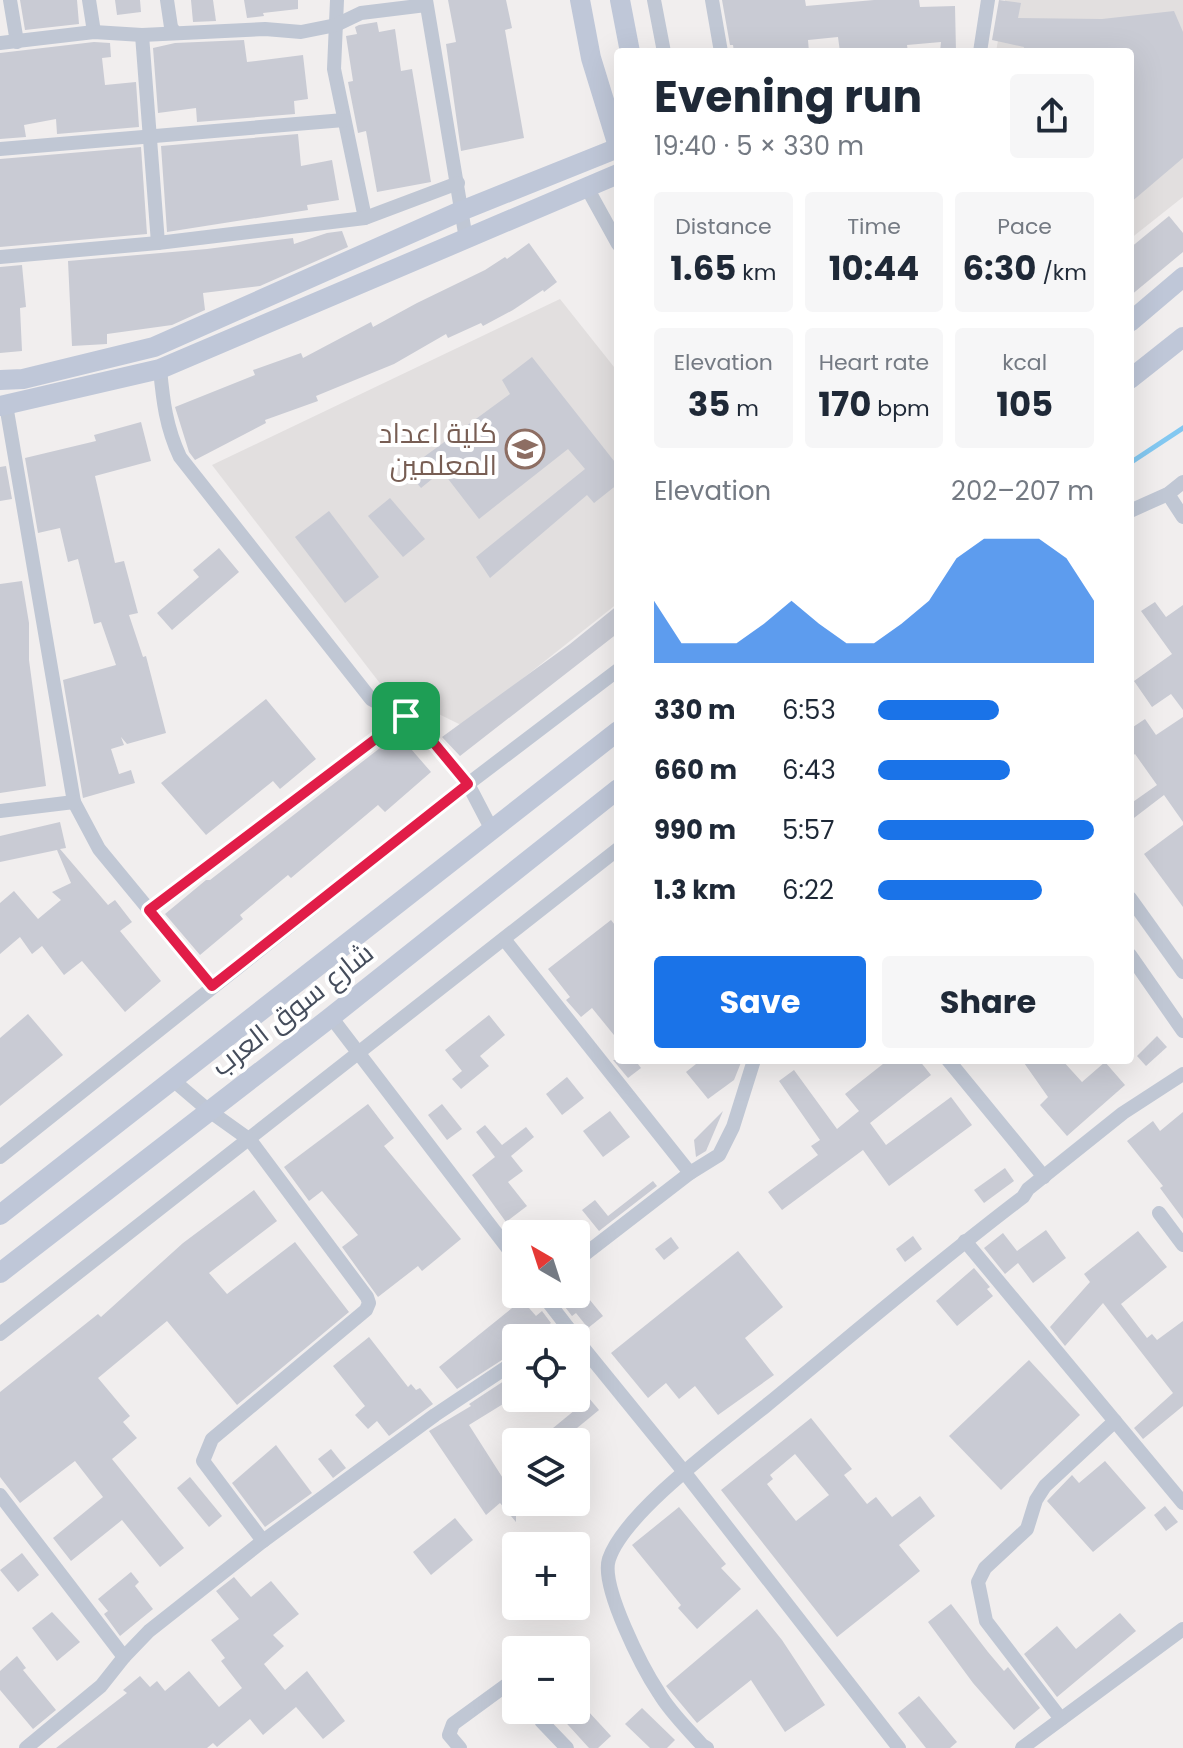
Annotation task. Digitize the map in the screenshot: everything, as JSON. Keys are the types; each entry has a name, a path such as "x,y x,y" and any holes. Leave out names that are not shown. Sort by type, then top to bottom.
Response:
{"main road":[{"path":"580,0 591,58 614,134"},
{"path":"620,0 629,48"},
{"path":"0,380 23,379 154,347 461,211 614,149"},
{"path":"3,406 160,369 614,176"},
{"path":"1134,319 1183,277"},
{"path":"1134,376 1183,337"},
{"path":"56,371 60,392"},
{"path":"0,1215 614,734"},
{"name":"شارع سوق العرب","path":"0,1273 67,1224 614,792"}],"street":[{"path":"10,0 17,42"},
{"path":"89,0 94,32"},
{"path":"167,0 171,27 175,33"},
{"path":"337,0 334,69 365,218"},
{"path":"654,0 663,48"},
{"path":"712,0 720,48"},
{"path":"981,48 988,0"},
{"path":"0,43 94,32 142,35 265,29 301,32 336,25 361,13 426,2 466,239"},
{"path":"142,35 158,243"},
{"path":"0,149 344,120"},
{"path":"0,257 158,243 365,218 458,183"},
{"path":"586,186 614,237"},
{"path":"160,369 164,413 169,435 180,457 371,699 419,725 468,784 492,830"},
{"path":"3,406 74,802 99,849 212,986"},
{"path":"1134,509 1168,494 1183,482"},
{"path":"1168,494 1183,517"},
{"path":"0,1157 468,784 614,673"},
{"path":"149,910 406,716"},
{"path":"0,811 74,802"},
{"path":"0,1334 614,852"},
{"path":"1134,904 1183,972"},
{"path":"504,939 690,1173"},
{"path":"1134,961 1183,1031"},
{"path":"331,1017 502,1241"},
{"path":"590,1250 690,1173 719,1155 733,1127 753,1064"},
{"path":"951,1064 1044,1177"},
{"path":"702,1747 659,1695 619,1616 608,1569 609,1559 627,1527 685,1473 965,1241 1023,1197 1028,1189 1123,1113 1183,1074"},
{"path":"174,1081 250,1140 369,1303 366,1310 212,1439 207,1448 203,1461 263,1541"},
{"path":"1159,1213 1183,1245"},
{"path":"965,1241 1183,1503"},
{"path":"553,1308 565,1324"},
{"path":"590,1355 899,1748"},
{"path":"26,1748 101,1686 149,1631 263,1541 435,1415 502,1370"},
{"path":"1061,1719 986,1621 978,1582 985,1568 1027,1529 1036,1500 1045,1486 1115,1421"},
{"path":"0,1495 124,1657"},
{"path":"1022,1748 1183,1629"},
{"path":"460,1748 449,1735 453,1724 502,1688"},
{"path":"544,1724 567,1748"}],"shaded area":[{"path":"1005,0 1183,0 1183,197 1134,236 1134,48 997,48"},
{"path":"560,299 614,367 614,606 463,726 382,686 212,465"}],"building":[{"path":"20,0 77,0 79,24 25,30"},
{"path":"115,0 140,0 141,12 117,15"},
{"path":"191,0 213,0 216,21 193,22"},
{"path":"244,0 298,0 298,9 247,18"},
{"path":"448,0 506,0 512,28 505,30 524,138 461,151 446,44 456,42"},
{"path":"722,0 805,0 806,6 919,0 920,7 955,6 956,48 940,48 941,42 907,45 907,48 839,48 838,37 808,40 809,48 733,48 730,45"},
{"path":"999,0 1021,3 1018,18 1102,19 1174,11 1183,32 1183,158 1134,200 1134,48 1024,48 992,40"},
{"path":"377,22 379,32 395,29 401,71 412,69 431,182 377,192 366,131 358,133 348,82 353,81 346,36 357,34 355,27 359,25"},
{"path":"244,40 247,62 303,55 308,99 294,101 295,114 197,122 196,108 158,113 153,48 175,43"},
{"path":"94,42 110,43 111,57 102,58 105,85 136,82 139,127 57,134 56,119 24,125 26,137 0,139 0,53"},
{"path":"298,134 301,166 332,160 339,200 307,205 308,210 167,232 161,146"},
{"path":"141,147 147,234 0,247 0,159"},
{"path":"1169,216 1183,233 1183,252 1134,293 1134,245"},
{"path":"342,231 348,247 260,286 203,293 205,310 172,325 107,334 107,344 72,346 68,261 293,238 294,244"},
{"path":"529,243 557,282 544,292 483,326 481,323 448,338 446,334 394,364 316,396 318,401 265,420 266,423 195,460 189,452 175,407 255,375 253,370 301,353 303,358 371,322 373,327 505,257 507,259"},
{"path":"22,265 26,307 20,308 22,351 0,353 0,267"},
{"path":"532,357 614,461 614,487 594,503 587,495 490,578 476,557 585,469 568,449 479,519 442,471 421,488 406,470 510,394 502,380"},
{"path":"141,422 151,461 95,476 115,563 124,561 138,613 129,615 143,657 146,656 166,733 127,744 121,737 124,745 111,749 119,774 131,770 135,783 83,798 63,680 116,665 101,622 94,624 78,559 68,562 60,528 38,533 25,458 96,441 94,435"},
{"path":"6,466 12,499 0,501 0,467"},
{"path":"390,498 425,539 403,557 368,516"},
{"path":"329,511 379,577 345,603 295,537"},
{"path":"219,548 239,572 172,630 157,613 199,577 193,570"},
{"path":"22,581 46,786 0,793 0,584"},
{"path":"1155,602 1166,617 1183,605 1183,710 1171,694 1152,707 1134,681 1172,654 1141,611"},
{"path":"614,608 614,636 460,756 442,737"},
{"path":"266,699 316,759 280,789 273,781 206,835 161,783"},
{"path":"1183,717 1183,822 1164,795 1134,818 1134,801 1157,785 1134,755 1134,726 1145,719 1156,735"},
{"path":"398,734 431,772 385,812 378,805 291,878 288,875 240,915 243,919 200,955 165,914"},
{"path":"60,822 66,848 60,849 108,905 115,900 132,922 120,931 161,981 125,1012 82,961 64,975 42,946 32,954 20,937 0,954 0,903 14,891 38,919 61,900 52,892 71,883 57,850 0,862 0,836"},
{"path":"1183,825 1183,907 1144,854"},
{"path":"611,920 614,924 614,1035 592,1008 581,1017 566,1000 570,997 548,969"},
{"path":"28,1014 63,1055 0,1106 0,1038"},
{"path":"489,1015 505,1035 480,1056 489,1066 461,1089 452,1079 462,1071 445,1050"},
{"path":"1157,1036 1167,1047 1146,1066 1137,1056"},
{"path":"616,1064 638,1064 641,1068 628,1078"},
{"path":"696,1064 740,1064 734,1080 708,1099 686,1072"},
{"path":"883,1064 922,1064 931,1075 870,1123 886,1145 951,1097 972,1125 889,1186 863,1150 782,1210 768,1192 818,1155 811,1146 820,1140 779,1081 794,1070 837,1129 859,1111 845,1094"},
{"path":"1025,1064 1066,1064 1082,1082 1107,1064 1125,1085 1067,1136 1040,1105 1048,1097"},
{"path":"567,1077 584,1098 562,1115 546,1094"},
{"path":"368,1104 394,1138 384,1146 461,1239 422,1271 418,1266 378,1297 342,1247 358,1235 322,1191 309,1201 284,1167"},
{"path":"442,1104 462,1129 447,1140 428,1115"},
{"path":"610,1111 630,1137 603,1157 583,1131"},
{"path":"723,1111 706,1151 696,1157 694,1140"},
{"path":"1183,1112 1183,1219 1160,1188 1163,1186 1127,1141 1153,1121 1160,1131"},
{"path":"485,1125 502,1145 526,1127 534,1137 511,1156 523,1171 508,1182 527,1206 509,1220 505,1220 472,1175 495,1157 476,1132"},
{"path":"1005,1168 1014,1181 984,1203 974,1190"},
{"path":"653,1181 657,1186 599,1231 582,1210 595,1200 608,1216"},
{"path":"254,1190 277,1221 209,1273 227,1294 295,1242 349,1312 237,1405 167,1321 98,1378 130,1416 123,1422 137,1438 112,1459 184,1548 160,1567 122,1520 71,1561 53,1538 103,1497 75,1461 20,1503 0,1477 0,1392 98,1314 101,1317 183,1243"},
{"path":"1046,1230 1066,1258 1033,1283 1018,1263 1005,1274 984,1248 1003,1233 1017,1251"},
{"path":"1138,1231 1167,1267 1121,1304 1147,1338 1152,1334 1157,1340 1183,1321 1183,1406 1143,1439 1134,1428 1173,1393 1103,1303 1065,1346 1050,1327 1090,1282 1084,1274"},
{"path":"913,1236 922,1249 905,1262 896,1249"},
{"path":"671,1237 679,1248 664,1260 655,1249"},
{"path":"738,1251 783,1307 745,1338 774,1375 718,1415 695,1386 679,1399 666,1383 648,1398 611,1353"},
{"path":"974,1268 990,1287 987,1289 993,1296 957,1326 936,1301"},
{"path":"590,1300 603,1316 590,1326 576,1313 572,1316 566,1308 590,1308"},
{"path":"512,1308 529,1308 536,1316 542,1311 551,1323 502,1324 502,1360 457,1389 439,1367"},
{"path":"369,1337 408,1387 411,1384 416,1390 420,1388 433,1404 389,1436 377,1421 368,1429 355,1415 365,1406 333,1366"},
{"path":"1029,1360 1080,1415 1001,1490 949,1436"},
{"path":"502,1382 502,1405 469,1425 502,1477 502,1505 500,1503 486,1515 429,1431 471,1406 469,1404"},
{"path":"590,1399 599,1410 577,1428 553,1428 573,1412 590,1412"},
{"path":"811,1418 852,1469 844,1475 867,1504 876,1497 892,1517 920,1496 935,1516 899,1545 920,1571 837,1637 721,1490","holes":["795,1454 829,1495 796,1521 767,1484 773,1479 770,1475"]},
{"path":"276,1445 312,1493 265,1527 232,1483"},
{"path":"331,1449 346,1468 333,1478 318,1459"},
{"path":"1105,1461 1146,1508 1093,1552 1047,1501 1072,1475 1079,1483"},
{"path":"190,1477 222,1516 209,1527 177,1488"},
{"path":"1165,1506 1178,1522 1166,1531 1154,1515"},
{"path":"679,1507 726,1564 721,1568 741,1589 697,1629 632,1545"},
{"path":"455,1518 473,1540 431,1575 413,1552"},
{"path":"22,1553 39,1575 18,1592 0,1570"},
{"path":"131,1572 139,1582 135,1586 153,1609 120,1636 104,1614 108,1611 98,1599"},
{"path":"234,1577 251,1597 271,1581 299,1614 273,1635 284,1646 264,1664 285,1690 307,1671 345,1721 323,1739 296,1707 263,1735 250,1719 217,1747 213,1743 207,1748 56,1748 127,1693 123,1690 140,1676 150,1687 157,1681 165,1691 189,1671 219,1707 242,1688 221,1661 225,1658 211,1640 239,1619 216,1591"},
{"path":"951,1604 1004,1671 1008,1667 1040,1708 1014,1730 973,1683 928,1622"},
{"path":"757,1609 782,1640 825,1705 785,1732 751,1680 697,1723 666,1686"},
{"path":"52,1612 80,1642 57,1661 32,1628"},
{"path":"1120,1613 1136,1631 1057,1697 1024,1654 1057,1626 1076,1649"},
{"path":"17,1656 26,1668 23,1670 56,1710 33,1729 0,1690 0,1671"},
{"path":"919,1696 957,1742 950,1748 926,1748 898,1713"},
{"path":"642,1708 675,1740 667,1748 650,1748 625,1724"},
{"path":"590,1713 611,1736 598,1748 589,1748 567,1724 590,1724"}],"waterway":[{"path":"1134,460 1183,428"}],"place":[{"name":"كلية اعداد المعلمين","path":"525,449"}],"route":[{"path":"406,716 419,725 468,784 212,986 149,910 406,716"}]}
